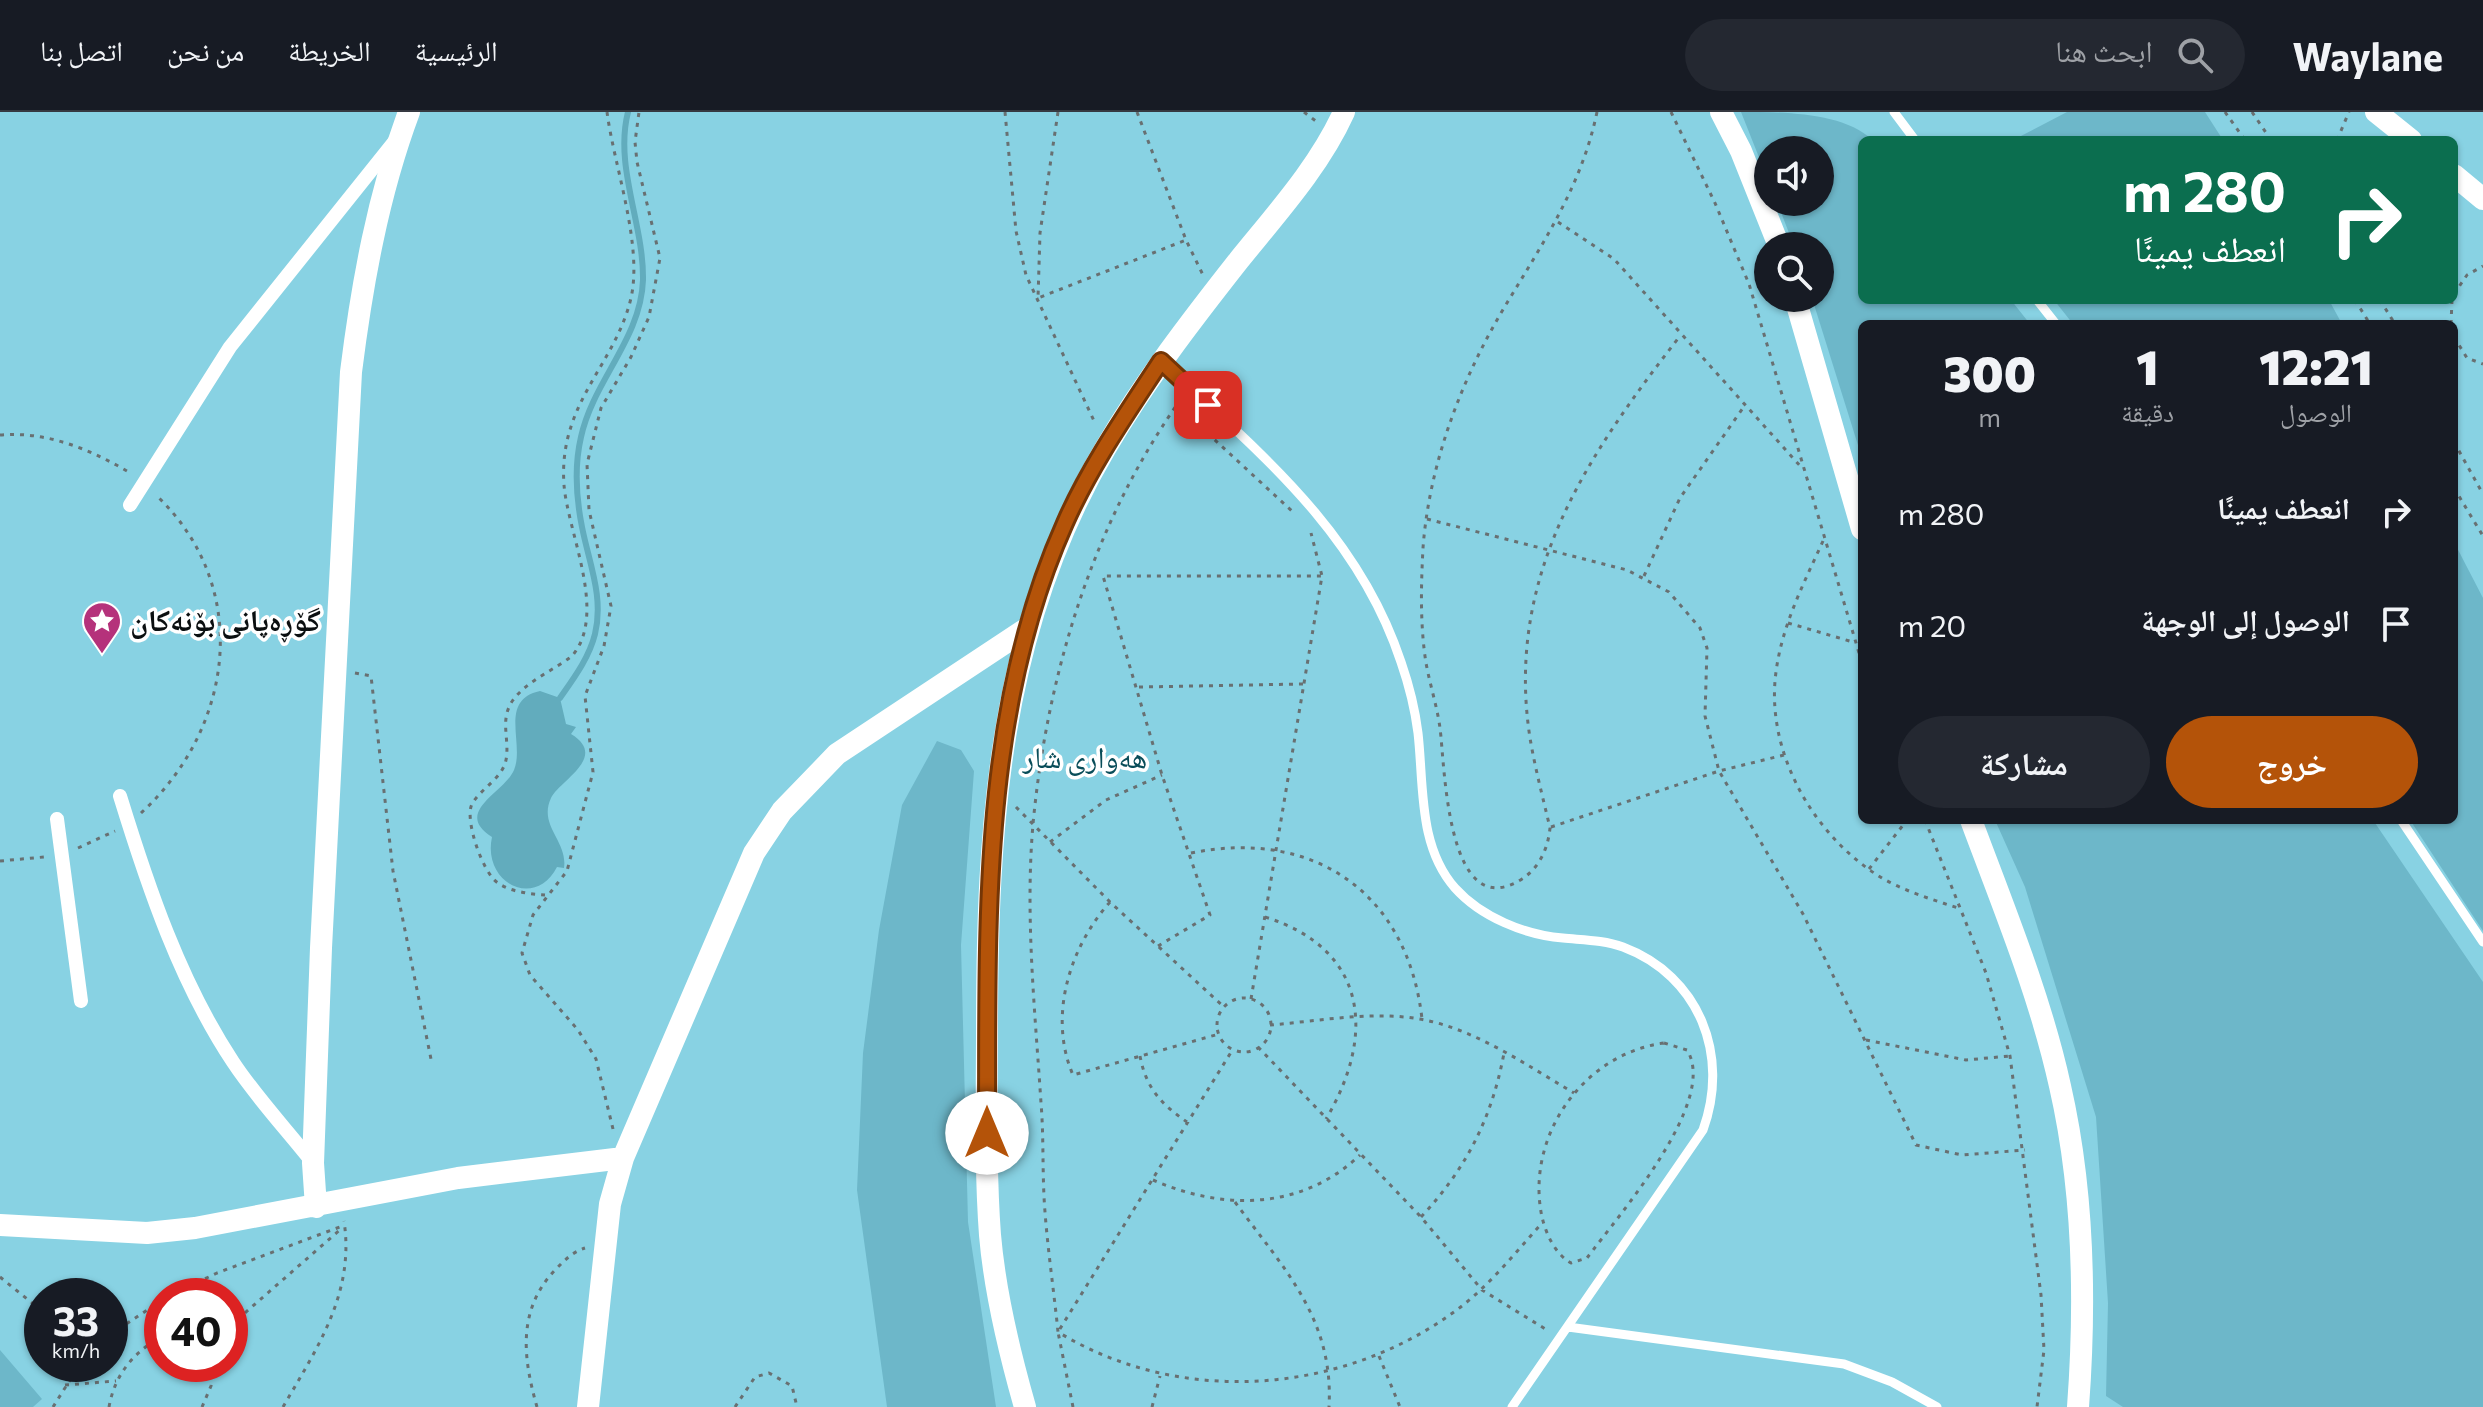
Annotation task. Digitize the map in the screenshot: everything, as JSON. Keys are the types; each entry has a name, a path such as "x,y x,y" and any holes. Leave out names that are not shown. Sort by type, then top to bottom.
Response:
{"street":[{"path":"1025,1407 1006,1336 990,1237 987,1007 995,786 1026,629 1066,520 1106,446 1161,361 1320,156 1344,112"},
{"path":"1721,112 1748,166 1774,232"},
{"path":"2376,112 2406,136"},
{"path":"130,505 230,347 405,122"},
{"path":"316,1207 313,1163 351,372 358,317 380,207 405,122"},
{"path":"2458,178 2483,199"},
{"path":"1799,312 1858,515"},
{"path":"588,1407 610,1204 623,1158 754,853 782,811 848,746 1026,629"},
{"path":"120,796 170,940 225,1048 313,1163"},
{"path":"57,819 81,1001"},
{"path":"1972,824 2040,1017 2060,1084 2074,1157 2082,1248 2083,1334 2078,1407"},
{"path":"0,1225 147,1233 223,1224 458,1178 623,1158"}],"lane":[{"path":"1894,112 1912,136"},
{"path":"2040,304 2053,320"},
{"path":"1161,361 1293,485 1344,545 1377,600 1401,660 1414,708 1429,843 1449,881 1477,906 1524,931 1606,942 1641,955 1670,975 1703,1020 1712,1049 1714,1076 1713,1098 1703,1130 1512,1407"},
{"path":"2404,824 2483,942"},
{"path":"1568,1327 1844,1364 1892,1382 1937,1407"}],"path":[{"path":"548,896 521,892 495,881 482,858 469,820 470,810 504,767 507,752 504,730 509,706 523,689 572,656 579,648 587,623 586,591 569,524 564,467 581,396 620,331 634,283 626,213 607,112"},
{"path":"623,1158 596,1059 578,1030 541,988 524,962 527,926 567,871 589,789 593,756 586,728 585,696 609,625 608,584 589,510 587,464 601,408 631,357 649,317 660,258 637,162 635,127 639,112"},
{"path":"1005,112 1016,231 1026,275 1106,446"},
{"path":"1038,298 1040,233 1058,112"},
{"path":"1137,112 1186,240 1212,294"},
{"path":"1597,112 1582,169 1558,222 1500,315 1466,382 1438,466 1427,519 1421,602 1426,661 1439,724 1448,812 1461,861 1481,881 1499,886 1515,883 1528,875 1543,856 1550,828 1530,738 1526,671 1535,594 1547,549 1564,509 1607,434 1680,336"},
{"path":"1671,112 1715,203 1749,284 1858,652"},
{"path":"2225,112 2242,136"},
{"path":"2252,112 2268,136"},
{"path":"2339,136 2349,112"},
{"path":"1558,222 1614,259 1803,470"},
{"path":"1038,298 1186,240"},
{"path":"2458,287 2467,275 2483,266"},
{"path":"2458,351 2483,364"},
{"path":"1073,1407 1058,1332 1045,1211 1032,948 1033,824 1044,750 1074,615 1101,544 1134,475 1190,387"},
{"path":"1178,406 1298,517"},
{"path":"1644,576 1680,498 1744,407"},
{"path":"0,435 42,437 75,445 106,458 144,484 181,523 198,552 212,586 219,622 220,659 215,695 204,730 187,763 164,792 106,837 61,853 0,861"},
{"path":"2458,449 2483,494"},
{"path":"2477,484 2483,481"},
{"path":"2458,495 2483,536"},
{"path":"1427,519 1644,576 1678,600 1704,637 1705,716 1719,771 1803,914 1916,1145 1962,1155 2025,1150"},
{"path":"1251,999 1322,576 1313,534 1305,526"},
{"path":"1823,541 1788,623 1776,674 1784,755 1792,777 1821,821 1869,869 1897,886 1963,910"},
{"path":"1158,946 1210,915 1162,775 1139,687 1103,576 1322,576"},
{"path":"1788,623 1855,643"},
{"path":"335,669 371,676 393,871 431,1059"},
{"path":"1139,687 1303,684"},
{"path":"1550,828 1719,771 1784,755"},
{"path":"1050,842 1106,800 1162,775"},
{"path":"1033,824 1110,902 1224,1007"},
{"path":"1869,869 1904,824"},
{"path":"1927,824 1963,910 2010,1056 2025,1150 2044,1339 2037,1407"},
{"path":"1191,853 1240,846 1275,850 1339,873 1382,911 1396,930 1415,972 1422,1019"},
{"path":"1110,902 1091,927 1071,972 1061,1028 1066,1058 1073,1075 1219,1034"},
{"path":"1265,917 1291,926 1323,947 1347,978 1356,1018 1351,1067 1326,1119"},
{"path":"1233,1049 1219,1034 1217,1021 1224,1007 1233,1000 1251,999 1265,1009 1270,1025 1258,1047"},
{"path":"1270,1025 1356,1018 1422,1019 1463,1032 1574,1093"},
{"path":"1866,1040 1966,1060 2010,1056"},
{"path":"1655,1044 1687,1050 1694,1067 1693,1092 1683,1121 1587,1258 1575,1263 1566,1260 1555,1248 1543,1222 1538,1184 1542,1151 1555,1120 1574,1093 1607,1066 1655,1044"},
{"path":"1258,1047 1421,1217 1482,1290 1560,1339"},
{"path":"1233,1049 1258,1047"},
{"path":"1058,1332 1233,1049"},
{"path":"1421,1217 1448,1188 1481,1133 1504,1053"},
{"path":"1140,1056 1151,1090 1166,1107 1188,1122"},
{"path":"1153,1180 1196,1196 1235,1202 1276,1199 1315,1187 1339,1173 1360,1155"},
{"path":"283,1407 338,1302 345,1272 345,1225 340,1202"},
{"path":"1235,1202 1312,1310 1322,1334 1330,1373 1329,1407"},
{"path":"1058,1332 1116,1363 1160,1375 1223,1384 1330,1373 1379,1356 1437,1324 1482,1290 1543,1222"},
{"path":"207,1278 345,1225"},
{"path":"248,1310 345,1225"},
{"path":"537,1407 524,1348 534,1301 546,1279 567,1258 583,1249 605,1249"},
{"path":"0,1277 24,1296"},
{"path":"128,1364 144,1349"},
{"path":"1379,1356 1400,1407"},
{"path":"735,1407 755,1377 769,1373 792,1386 797,1407"},
{"path":"1152,1407 1160,1375"},
{"path":"53,1407 67,1382"},
{"path":"65,1385 103,1382"},
{"path":"109,1407 116,1382"},
{"path":"202,1407 211,1382"}],"green space":[{"name":"هەواری شار","path":"0,112 2483,112 2483,1407 0,1407"}],"shaded area":[{"path":"1741,112 1792,113 1829,119 1867,136 1858,136 1858,304 2014,304 2027,320 1858,320 1858,445 1816,312 1834,312 1834,232 1789,232 1782,216 1834,216 1834,136 1754,136 1754,145"},
{"path":"2067,112 2205,112 2220,136 2021,136"},
{"path":"2057,304 2331,304 2340,320 2070,320"},
{"path":"2458,550 2483,598 2483,931 2413,824 2458,824"},
{"path":"540,691 560,698 566,724 576,727 571,734 585,751 579,768 556,791 548,808 550,825 562,850 564,868 557,867 547,880 536,887 524,889 502,878 491,853 492,837 481,828 477,819 485,802 514,770 517,760 515,724 520,703 527,696"},
{"path":"937,741 961,750 974,771 961,945 968,1222 996,1407 887,1407 857,1190 863,1053 879,930 902,805"},
{"path":"1997,824 2376,824 2483,982 2483,1407 2123,1407 2106,1396 2108,1303 2096,1117 2025,887"},
{"path":"0,1350 24,1382 42,1399 33,1407 0,1407"}],"waterway":[{"path":"560,698 589,651 597,620 597,593 577,493 581,437 595,397 634,322 643,280 625,154 628,112"}],"place":[{"name":"گۆڕەپانی بۆنەکان","path":"102,655"}],"route":[{"path":"987,1133 987,943 995,786 1026,629 1051,555 1082,488 1161,361 1208,405"}]}
